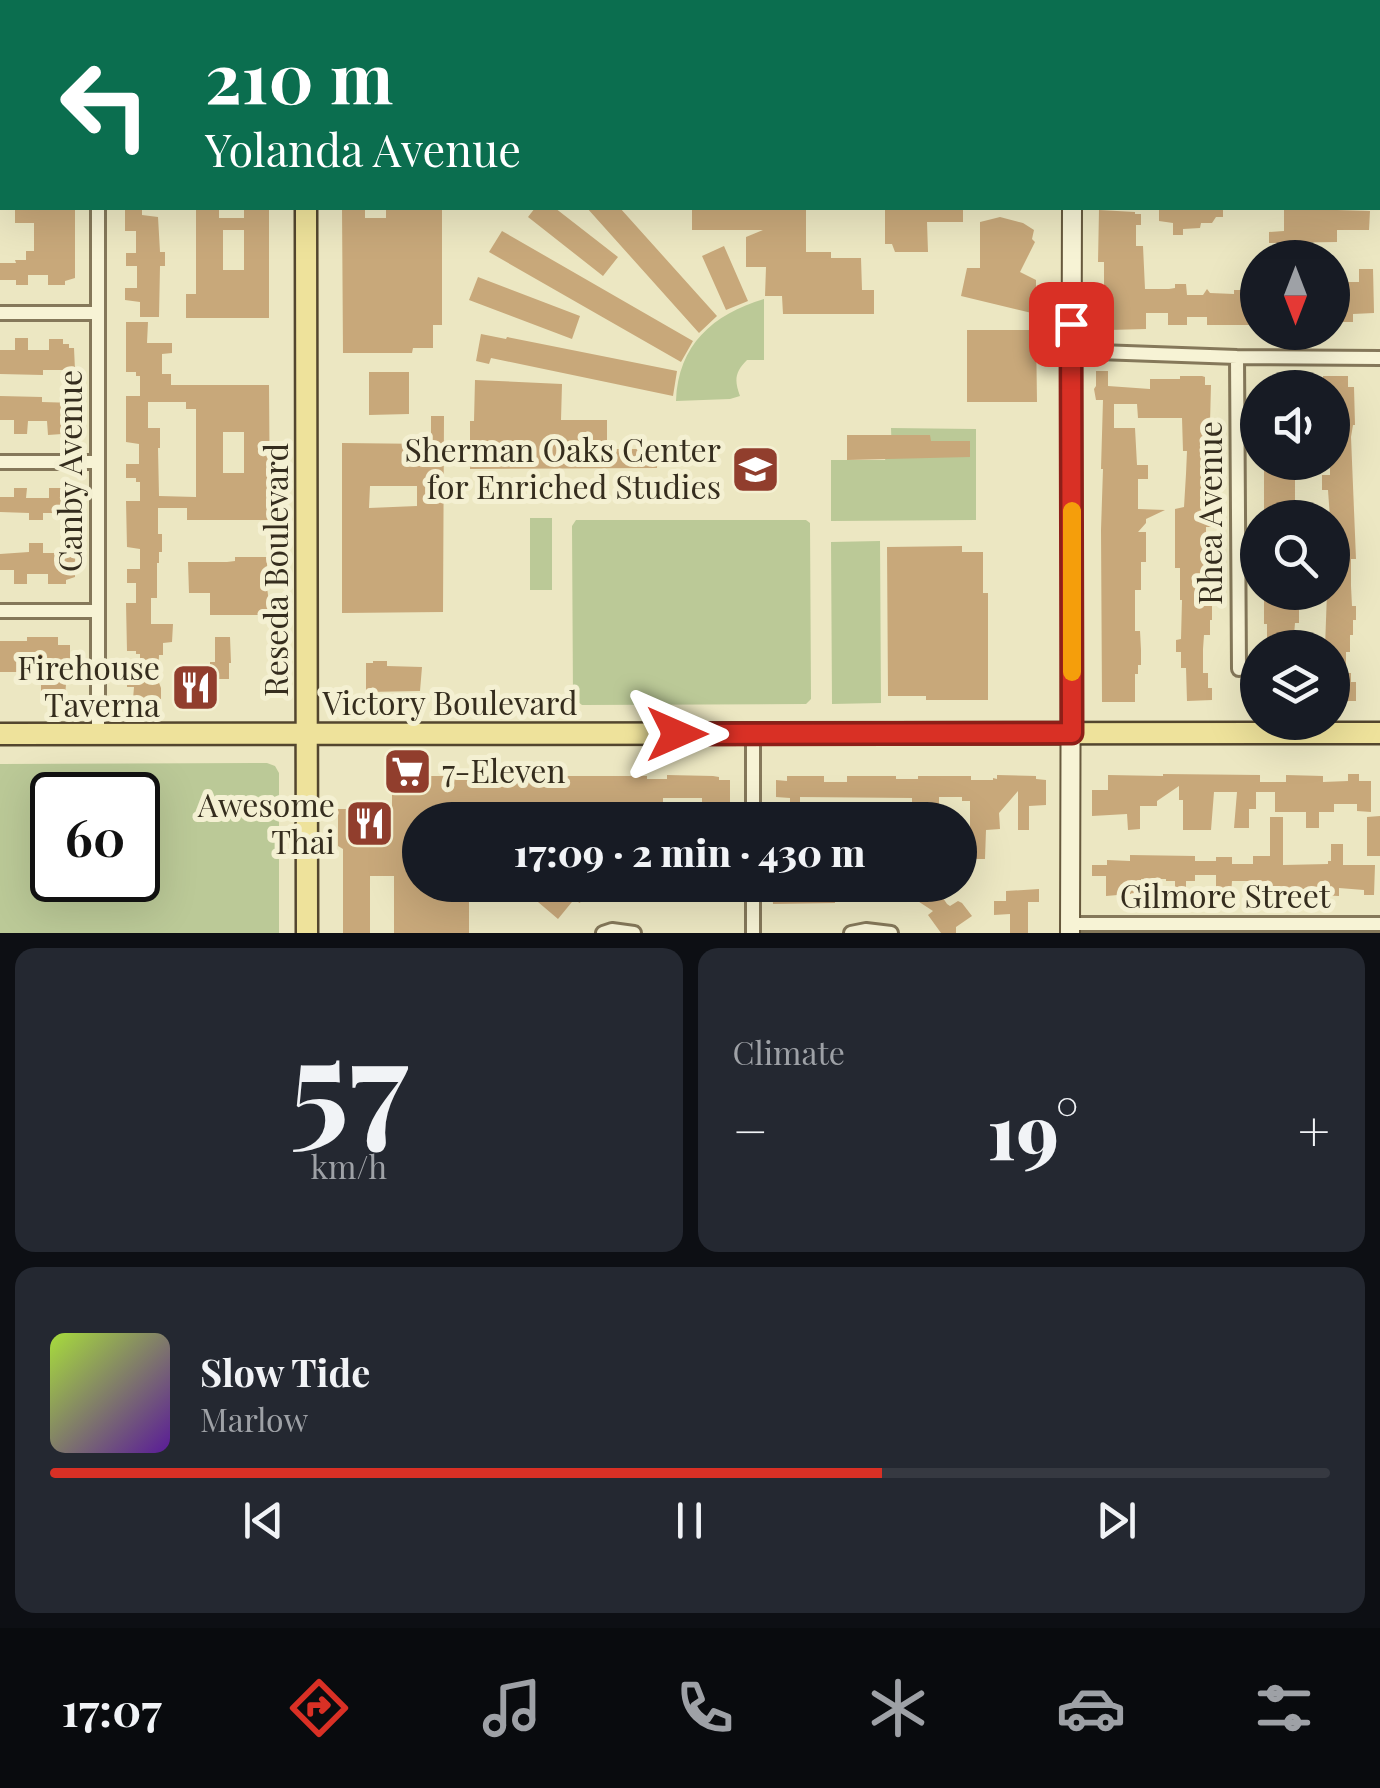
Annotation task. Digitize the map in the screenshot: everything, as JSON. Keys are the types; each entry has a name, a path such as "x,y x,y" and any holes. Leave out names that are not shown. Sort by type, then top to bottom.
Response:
{"main road":[{"name":"Reseda Boulevard","path":"306,210 307,933"},
{"name":"Victory Boulevard","path":"0,734 1380,733"}],"street":[{"name":"Canby Avenue","path":"98,210 98,734"},
{"path":"1070,929 1072,210"},
{"path":"0,313 98,313"},
{"path":"1071,351 1237,358 1380,358"},
{"name":"Rhea Avenue","path":"1237,358 1239,669"},
{"path":"0,462 98,462"},
{"path":"0,611 98,611"},
{"path":"753,734 753,802"},
{"path":"753,902 753,933"},
{"name":"Gilmore Street","path":"1070,929 1378,927"},
{"path":"603,933 634,933"},
{"path":"851,933 891,933"}],"green space":[{"path":"764,299 764,360 747,360 740,368 736,381 740,396 676,401 683,364 702,335 729,313"},
{"path":"891,428 976,429 976,520 831,521 831,460 892,457"},
{"path":"530,518 552,518 552,590 530,590"},
{"path":"576,520 810,523 811,699 806,704 582,705 573,698 572,526"},
{"path":"880,541 881,703 832,704 831,542"},
{"path":"0,764 275,766 279,773 279,933 0,933"}],"building":[{"path":"15,210 75,210 75,278 65,281 65,285 48,285 48,275 28,275 28,285 0,280 0,263 26,260 26,251 34,251 34,223 15,223"},
{"path":"125,210 142,210 142,215 158,217 160,252 165,252 165,266 160,266 159,317 140,317 140,302 125,300 125,288 137,288 137,266 126,266 126,253 136,253 136,231 125,231"},
{"path":"196,210 219,210 219,218 244,218 244,210 269,210 269,318 186,318 186,294 196,294","holes":["223,230 244,230 244,270 223,270"]},
{"path":"342,210 365,210 365,218 386,218 386,210 442,210 442,325 433,325 433,348 413,348 412,353 343,353"},
{"path":"533,210 558,210 618,257 603,276 528,217"},
{"path":"589,210 622,210 717,316 699,333"},
{"path":"692,210 806,210 806,252 831,252 831,258 861,258 862,290 874,290 874,314 783,314 782,296 765,296 766,267 746,267 746,237 763,230 692,230"},
{"path":"885,210 963,210 963,222 927,222 928,252 895,252 892,244 885,244"},
{"path":"1099,210 1141,214 1141,225 1136,225 1136,246 1143,246 1145,289 1186,284 1187,295 1203,295 1207,289 1210,293 1234,294 1234,290 1240,290 1240,325 1207,325 1207,317 1187,317 1187,325 1168,325 1168,313 1146,313 1146,329 1109,330 1109,316 1099,316 1104,262 1098,262"},
{"path":"1159,210 1223,210 1223,217 1201,223 1200,228 1183,229 1183,235 1173,235 1173,223 1159,221"},
{"path":"1284,210 1370,211 1369,230 1337,230 1337,240 1269,240 1269,232 1284,231"},
{"path":"1000,217 1034,230 1035,242 1020,272 1036,280 1036,314 961,296 967,268 980,268 980,222"},
{"path":"502,231 693,341 681,362 489,252"},
{"path":"724,246 748,301 726,310 702,256"},
{"path":"1359,269 1373,269 1374,313 1353,314 1350,322 1350,282 1359,282"},
{"path":"478,277 580,316 572,339 469,300"},
{"path":"126,322 148,322 147,343 172,343 172,353 162,354 162,374 171,374 171,385 269,385 270,520 187,520 187,508 158,508 162,552 157,563 157,598 151,598 151,624 173,624 172,642 163,643 163,655 159,655 161,699 133,699 134,687 127,687 127,674 140,674 140,654 127,651 126,603 136,603 136,583 127,583 127,569 140,569 140,549 127,547 126,501 140,501 140,482 126,478 126,464 139,464 139,444 126,442 126,396 140,396 140,376 126,372","holes":["148,402 186,402 186,409 196,409 196,497 159,496 160,428 148,428","223,432 244,432 244,473 223,473"]},
{"path":"967,330 1036,330 1037,402 967,402"},
{"path":"481,334 677,371 673,396 491,358 489,364 476,361"},
{"path":"15,338 28,338 28,350 49,350 49,339 63,339 63,344 74,348 75,370 43,370 43,375 0,374 0,350 15,350"},
{"path":"1096,371 1108,371 1108,386 1150,389 1150,379 1180,376 1202,376 1205,385 1211,385 1211,471 1206,470 1206,490 1210,490 1211,527 1206,527 1206,550 1211,550 1206,606 1212,606 1212,620 1210,635 1204,635 1203,673 1208,673 1212,700 1187,701 1186,668 1181,668 1181,652 1176,652 1176,640 1181,639 1182,600 1180,568 1175,568 1175,509 1184,507 1187,451 1183,451 1182,418 1138,418 1137,404 1114,404 1114,428 1135,428 1137,465 1148,465 1148,479 1138,479 1138,509 1165,510 1146,519 1138,532 1146,532 1146,562 1141,562 1141,590 1135,590 1135,631 1140,631 1141,665 1135,674 1135,702 1102,702 1103,400 1096,400"},
{"path":"369,372 409,372 409,414 369,415"},
{"path":"475,380 562,384 561,420 607,420 607,449 657,449 657,468 470,469"},
{"path":"1350,387 1354,387 1353,635 1350,630 1326,630 1326,610 1350,610 1350,500 1329,500 1328,490 1322,490 1322,480 1350,480"},
{"path":"0,396 75,403 76,433 48,435 47,421 28,421 27,434 14,434 14,420 0,420"},
{"path":"431,416 444,416 443,612 342,613 342,443 431,444","holes":["370,486 417,486 417,506 369,508"]},
{"path":"847,435 930,435 931,441 970,441 970,457 847,460"},
{"path":"1264,480 1295,480 1295,500 1264,500"},
{"path":"14,488 27,488 26,498 49,498 49,488 75,488 75,520 62,520 62,513 43,513 43,520 29,520 29,513 0,512 0,497 14,497"},
{"path":"29,543 43,543 43,553 75,553 75,577 66,580 66,584 48,584 48,574 27,574 27,584 14,584 14,570 0,570 0,554 29,552"},
{"path":"962,546 962,552 983,552 983,593 988,593 988,700 888,696 887,547"},
{"path":"235,557 267,557 270,611 266,615 210,615 210,593 189,593 188,562 227,562 235,561"},
{"path":"1264,610 1299,610 1294,630 1267,630"},
{"path":"27,637 58,637 58,645 70,645 70,684 66,684 65,697 41,696 41,678 29,678 29,672 0,672 0,641 27,641"},
{"path":"215,637 230,637 229,679 210,679"},
{"path":"387,661 387,666 422,667 420,691 366,692 366,663"},
{"path":"1350,673 1351,682 1356,682 1356,701 1350,701"},
{"path":"392,763 420,764 424,776 507,776 514,781 538,781 545,776 667,779 667,775 730,780 730,802 663,798 663,802 402,802 402,902 469,902 469,933 394,933 394,876 370,876 370,933 343,933 343,849 338,846 338,809 392,809"},
{"path":"1348,774 1359,774 1359,781 1371,781 1371,812 1357,811 1357,804 1334,804 1334,812 1319,812 1319,828 1306,828 1306,812 1275,812 1275,792 1256,792 1256,809 1249,809 1249,828 1234,828 1237,792 1214,792 1211,830 1183,830 1179,786 1157,801 1157,806 1140,806 1140,829 1128,830 1127,814 1092,816 1092,790 1108,790 1108,775 1260,775 1260,782 1286,782 1286,775 1323,776 1323,782 1348,781"},
{"path":"997,775 1046,780 1046,805 1029,806 1029,830 1018,830 1018,791 999,813 1000,829 986,830 985,859 977,859 977,802 962,801 962,797 912,802 912,798 800,797 800,802 790,802 790,798 776,797 776,780 787,781 787,776 824,776 824,782 847,782 847,776 997,779"},
{"path":"1380,816 1380,856 1367,856 1367,817"},
{"path":"1270,817 1283,817 1283,865 1328,864 1331,844 1343,844 1343,865 1375,865 1374,895 1339,888 1339,896 1315,895 1315,889 1286,889 1286,895 1252,897 1252,881 1232,881 1231,895 1216,895 1216,875 1195,875 1195,881 1186,881 1186,897 1175,897 1175,881 1166,879 1141,879 1141,893 1106,896 1106,876 1092,876 1092,865 1107,865 1107,860 1130,861 1130,855 1195,856 1195,861 1232,857 1232,864 1253,864 1253,856 1270,856"},
{"path":"1039,889 1039,902 1028,902 1028,933 1010,933 1010,914 994,915 994,901 1006,901 1006,891"},
{"path":"538,902 572,902 558,919"},
{"path":"773,902 835,902 835,903"},
{"path":"919,902 946,902 950,906 960,902 972,916 956,927 956,933 941,933 928,915 933,911"}],"slow traffic":[{"path":"1072,511 1072,672"}],"place":[{"name":"Sherman Oaks Center for Enriched Studies","path":"756,469"},
{"name":"Firehouse Taverna","path":"195,687"},
{"name":"7-Eleven","path":"407,772"},
{"name":"Awesome Thai","path":"370,824"}],"route":[{"path":"677,734 1072,733 1071,324"}]}
